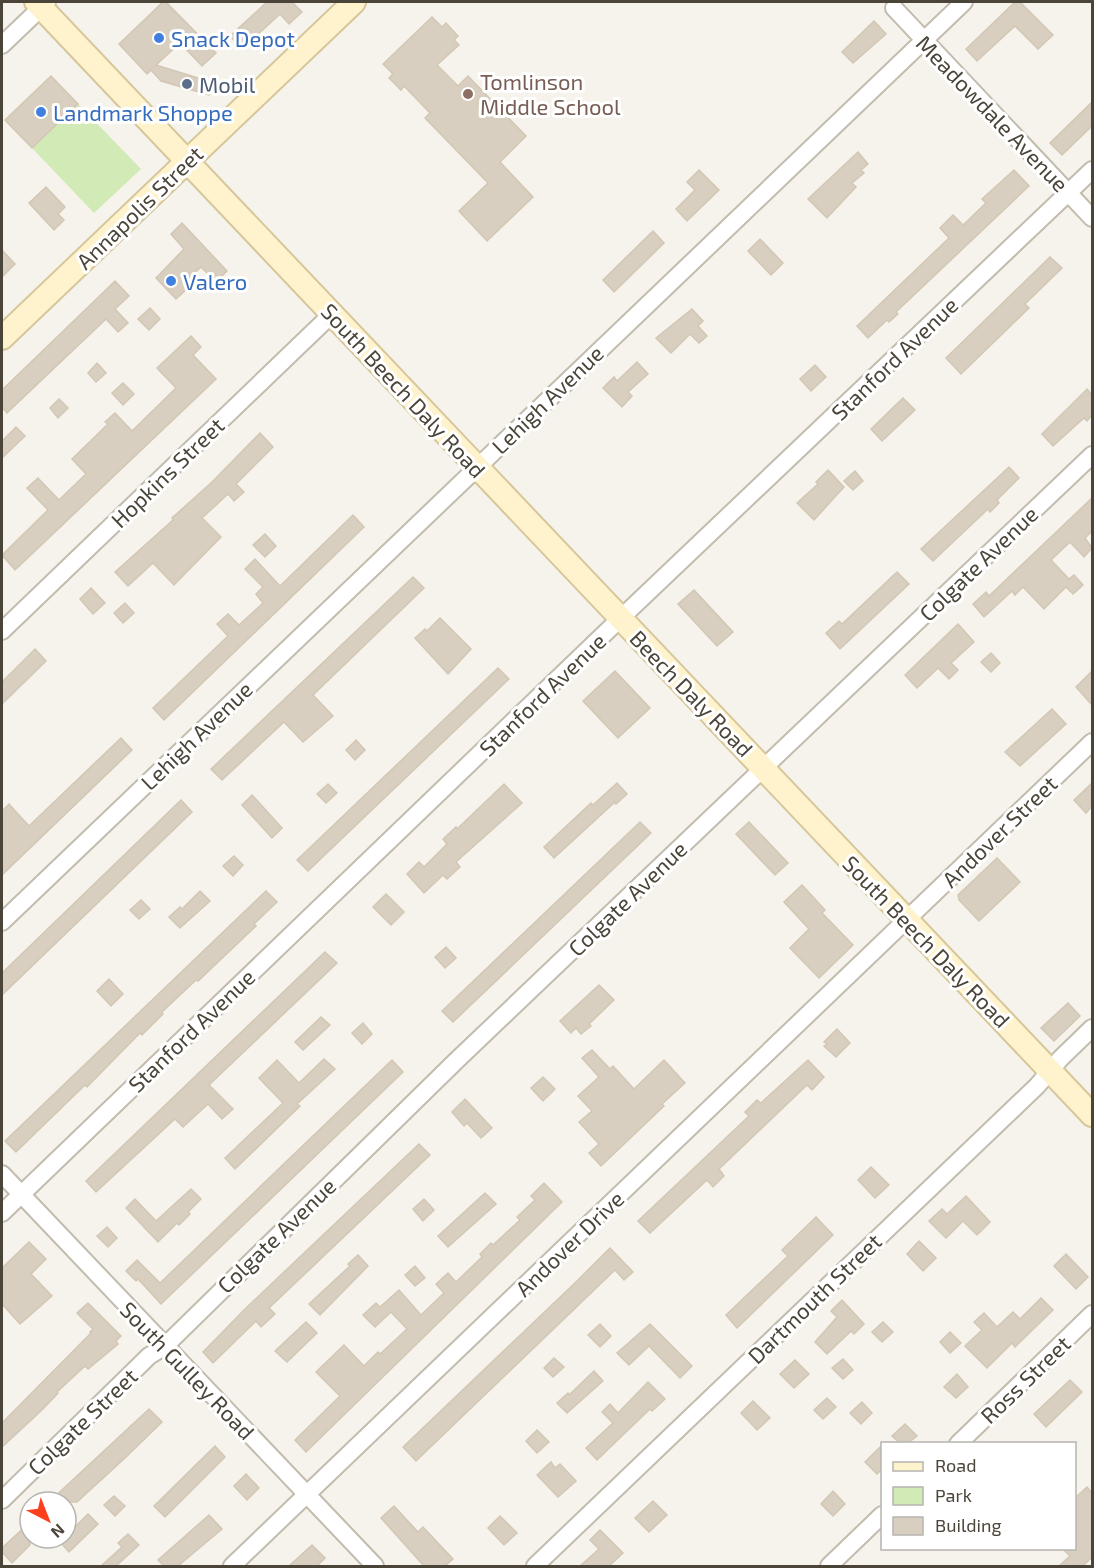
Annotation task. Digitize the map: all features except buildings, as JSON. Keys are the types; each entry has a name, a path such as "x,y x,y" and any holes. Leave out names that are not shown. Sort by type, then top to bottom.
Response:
{"main road":[{"name":"Annapolis Street","path":"2,338 354,2"},
{"name":"South Beech Daly Road","path":"41,3 187,161 621,618"},
{"name":"Beech Daly Road","path":"621,618 763,768"},
{"name":"South Beech Daly Road","path":"763,768 1092,1115"}],"street":[{"name":"Lehigh Avenue","path":"2,922 476,466 964,2"},
{"path":"2,45 41,3"},
{"name":"Meadowdale Avenue","path":"894,8 1092,218"},
{"name":"Stanford Avenue","path":"2,1213 621,618 1092,170"},
{"name":"Hopkins Street","path":"2,631 332,314"},
{"name":"Colgate Avenue","path":"165,1346 449,1068 1092,454"},
{"name":"Andover Street","path":"906,919 1092,742"},
{"name":"Andover Drive","path":"232,1566 906,919"},
{"name":"Dartmouth Street","path":"535,1566 1037,1086 1092,1028"},
{"name":"South Gulley Road","path":"2,1174 375,1566"},
{"name":"Ross Street","path":"959,1442 1092,1314"},
{"name":"Colgate Street","path":"2,1500 149,1356 165,1346"},
{"path":"829,1566 881,1516"}],"green space":[{"path":"78,104 141,169 94,213 32,148"}],"place":[{"name":"Snack Depot","path":"159,38"},
{"name":"Mobil","path":"187,84"},
{"name":"Tomlinson Middle School","path":"468,94"},
{"name":"Landmark Shoppe","path":"41,112"},
{"name":"Valero","path":"171,281"}]}
